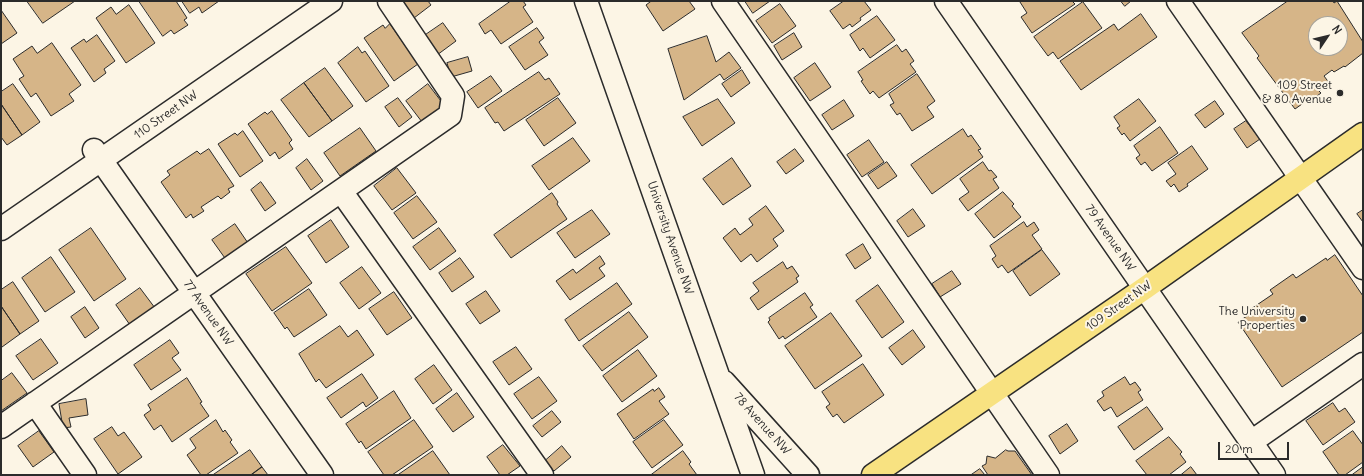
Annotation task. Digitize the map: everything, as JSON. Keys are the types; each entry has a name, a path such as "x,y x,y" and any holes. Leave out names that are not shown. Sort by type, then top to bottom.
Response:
{"main road":[{"name":"109 Street NW","path":"873,475 1145,288 1363,134"}],"street":[{"name":"110 Street NW","path":"1,229 97,155 331,1"},
{"path":"1,426 450,115 453,96 389,1"},
{"name":"University Avenue NW","path":"586,1 753,475"},
{"path":"723,1 1048,475"},
{"name":"79 Avenue NW","path":"946,1 1274,475"},
{"path":"1178,1 1363,268"},
{"name":"77 Avenue NW","path":"97,155 322,475"},
{"path":"341,191 540,474"},
{"path":"1252,442 1363,364"},
{"name":"78 Avenue NW","path":"717,373 808,475"},
{"path":"35,403 85,475"}],"building":[{"path":"27,1 75,1 43,23"},
{"path":"139,1 176,1 187,18 184,20 188,25 174,34 171,30 163,36"},
{"path":"182,1 219,1 202,13 199,7 190,13"},
{"path":"402,1 428,1 431,5 414,18"},
{"path":"511,1 523,1 526,5 523,7 533,22 501,44 491,30 485,34 479,24"},
{"path":"649,1 689,1 695,9 663,31 646,5 650,2"},
{"path":"745,1 770,1 753,13"},
{"path":"844,1 864,1 871,10 860,18 861,20 852,27 850,24 843,29 830,11"},
{"path":"1072,1 1075,4 1032,33 1021,17 1027,13 1020,2"},
{"path":"1121,1 1131,1 1125,6"},
{"path":"1288,1 1333,1 1334,3 1337,1 1347,16 1308,16 1308,56 1348,56 1348,18 1363,42 1363,53 1345,67 1344,66 1334,72 1332,70 1324,76 1330,84 1319,91 1321,93 1313,99 1312,97 1295,109 1257,58 1259,56 1242,33"},
{"path":"1083,2 1102,28 1058,59 1053,52 1048,56 1034,37"},
{"path":"780,4 796,26 772,43 756,21"},
{"path":"129,5 155,43 126,63 96,18 111,7 116,14"},
{"path":"1,10 17,33 1,44"},
{"path":"1141,14 1157,37 1081,90 1060,61 1114,24 1118,30"},
{"path":"877,16 895,40 870,58 863,48 860,51 850,35"},
{"path":"443,23 456,41 437,55 424,36"},
{"path":"390,24 418,64 394,81 364,38 383,25 385,28"},
{"path":"537,28 544,38 539,42 548,55 525,70 509,47"},
{"path":"794,33 802,47 782,60 774,46"},
{"path":"97,35 115,61 104,69 106,73 94,82 71,48 84,39 86,42"},
{"path":"707,36 716,62 729,52 741,68 724,80 720,74 684,100 668,49"},
{"path":"52,43 81,85 69,94 74,101 51,116 36,93 31,97 19,79 24,76 13,59 32,46 37,53"},
{"path":"897,45 902,52 906,49 914,61 910,64 916,72 879,98 873,91 870,94 861,81 863,80 858,72"},
{"path":"358,47 362,53 365,51 389,86 366,102 338,63"},
{"path":"468,57 472,71 451,77 447,63"},
{"path":"815,63 831,87 810,101 794,78"},
{"path":"325,68 353,106 332,121 304,83"},
{"path":"742,70 750,83 731,97 722,84"},
{"path":"539,72 545,80 549,78 560,94 504,131 498,122 495,123 485,108"},
{"path":"917,74 935,101 927,107 934,117 912,131 900,113 897,115 890,105 894,103 889,94"},
{"path":"491,76 502,91 478,108 467,92"},
{"path":"304,83 332,121 309,137 281,100"},
{"path":"13,84 40,122 22,135 1,104 1,92"},
{"path":"428,84 444,105 422,122 406,101"},
{"path":"398,98 412,117 399,127 385,107"},
{"path":"558,98 576,123 544,146 526,120"},
{"path":"718,99 735,123 702,146 683,117"},
{"path":"1139,99 1156,121 1130,141 1124,133 1122,135 1117,128 1120,126 1114,117"},
{"path":"844,100 854,116 832,130 822,115"},
{"path":"1215,101 1224,114 1205,128 1195,115"},
{"path":"1,104 22,135 7,145 1,137"},
{"path":"272,111 292,140 289,143 293,149 279,159 275,152 270,156 248,124 265,112 267,114"},
{"path":"1246,121 1260,139 1247,148 1234,129"},
{"path":"1160,127 1178,153 1152,171 1145,162 1141,165 1136,158 1140,155 1134,146"},
{"path":"360,128 376,151 340,176 324,153"},
{"path":"963,129 968,137 971,135 981,149 978,150 983,157 932,194 911,165"},
{"path":"243,131 263,161 240,177 218,144 235,133 237,135"},
{"path":"573,138 590,161 549,190 532,166"},
{"path":"869,140 884,162 862,177 847,155"},
{"path":"1192,146 1208,169 1187,184 1188,186 1179,192 1174,184 1171,187 1166,181 1176,174 1168,163"},
{"path":"209,149 234,186 228,189 230,192 221,199 218,196 201,207 204,211 193,218 191,214 186,218 161,182 170,175 167,171 197,151 200,154"},
{"path":"795,149 804,161 786,174 777,162"},
{"path":"732,158 751,186 723,205 703,179"},
{"path":"307,159 323,181 311,190 296,168"},
{"path":"887,162 897,176 878,189 868,175"},
{"path":"983,162 989,171 991,170 997,177 993,179 999,188 968,211 959,199 969,192 960,179"},
{"path":"397,168 416,193 392,210 374,186"},
{"path":"261,182 276,203 265,211 251,190"},
{"path":"1003,192 1014,204 1012,206 1021,217 994,238 975,214"},
{"path":"552,193 567,219 511,258 494,235"},
{"path":"417,196 437,222 413,239 394,213"},
{"path":"766,206 784,231 773,239 778,246 757,262 751,254 741,262 723,238 735,228 740,235 753,225 749,219"},
{"path":"913,209 925,226 908,237 897,221"},
{"path":"592,210 610,234 575,258 557,233"},
{"path":"1363,210 1363,222 1357,214"},
{"path":"331,220 349,247 326,263 308,236"},
{"path":"1024,222 1027,227 1034,222 1039,230 1032,235 1042,249 1008,273 1002,265 998,268 992,259 996,256 990,246"},
{"path":"235,224 250,246 227,261 212,240"},
{"path":"91,228 126,279 94,301 59,250"},
{"path":"439,228 456,251 430,270 413,247"},
{"path":"863,244 871,258 855,269 846,255"},
{"path":"286,247 312,283 272,311 246,274"},
{"path":"1042,250 1060,274 1030,296 1013,271"},
{"name":"The University Properties","path":"1335,255 1363,296 1363,332 1282,387 1238,322 1247,316 1245,313 1273,294 1270,290 1293,274 1296,278 1326,258 1327,260"},
{"path":"600,256 605,264 599,268 605,276 570,300 556,281 573,269 576,273"},
{"path":"51,257 75,292 45,312 22,278"},
{"path":"460,258 474,277 452,292 439,273"},
{"path":"783,262 787,269 792,266 799,276 796,278 798,282 758,310 750,298 759,291 753,283"},
{"path":"362,267 381,293 359,309 340,283"},
{"path":"952,271 961,284 940,297 932,284"},
{"path":"13,282 39,321 20,334 1,306 1,290"},
{"path":"617,283 632,304 579,341 565,320"},
{"path":"878,285 904,322 882,338 856,301"},
{"path":"140,288 155,308 130,325 116,305"},
{"path":"309,289 327,315 294,337 287,327 285,329 274,313"},
{"path":"486,291 500,311 480,324 466,304"},
{"path":"394,292 412,318 387,335 369,309"},
{"path":"805,293 813,305 810,307 817,317 785,339 783,336 779,339 768,322 770,320 769,318"},
{"path":"1,306 20,334 2,347 1,346"},
{"path":"85,307 99,328 85,338 71,317"},
{"path":"629,312 648,337 602,371 583,346"},
{"path":"831,313 862,356 815,389 785,346"},
{"path":"340,326 348,337 357,330 374,355 326,388 319,379 316,382 299,354"},
{"path":"913,330 925,347 902,365 889,348"},
{"path":"41,339 58,363 33,380 16,356"},
{"path":"170,340 179,353 172,358 181,370 151,390 134,365"},
{"path":"516,347 532,369 509,385 493,362"},
{"path":"638,350 657,376 622,402 603,376"},
{"path":"863,364 884,395 844,423 837,414 833,417 826,407 830,404 822,392"},
{"path":"434,365 452,390 433,404 415,379"},
{"path":"12,373 27,393 1,411 1,381"},
{"path":"362,374 378,398 366,407 363,402 341,418 327,398"},
{"path":"539,377 557,401 532,419 514,394"},
{"path":"1125,377 1130,385 1135,382 1141,390 1138,392 1143,400 1117,417 1111,407 1104,411 1097,401 1104,396 1102,392"},
{"path":"187,378 202,402 200,403 209,416 172,442 161,425 154,430 144,415 151,410 148,405"},
{"path":"659,388 665,397 659,401 669,414 634,439 617,414 653,389 654,391"},
{"path":"394,391 411,418 366,449 361,441 359,443 346,424"},
{"path":"457,393 474,417 453,432 436,409"},
{"path":"86,399 88,415 69,418 71,427 63,428 59,404"},
{"path":"1333,403 1339,412 1345,408 1355,422 1323,445 1306,421"},
{"path":"1147,407 1163,429 1134,450 1118,427"},
{"path":"552,411 561,422 542,437 533,426"},
{"path":"216,420 223,432 225,430 232,440 230,442 238,453 206,475 201,475 187,455 196,448 190,439"},
{"path":"414,420 433,447 392,475 384,475 368,452"},
{"path":"664,420 683,445 652,468 633,442"},
{"path":"1067,424 1078,441 1060,454 1049,436"},
{"path":"112,427 118,436 124,432 142,457 118,474 94,439"},
{"path":"39,431 54,452 33,467 18,446"},
{"path":"1353,431 1363,445 1363,462 1345,475 1339,475 1323,452"},
{"path":"1169,437 1182,452 1180,454 1186,462 1169,475 1147,475 1136,461"},
{"path":"503,445 520,466 507,475 500,475 487,457"},
{"path":"562,446 571,457 554,471 545,461"},
{"path":"250,450 262,467 251,475 213,475"},
{"path":"1006,450 1015,451 1032,475 988,475 982,466 986,464 987,456 995,458"},
{"path":"433,451 450,475 398,475"},
{"path":"683,451 691,462 689,464 697,475 651,475"},
{"path":"262,467 268,475 251,475"},
{"path":"1191,467 1197,475 1181,475"},
{"path":"1363,467 1363,475 1352,475"},
{"path":"980,469 985,475 971,475"}],"place":[{"name":"109 Street & 80 Avenue","path":"1340,93"},
{"name":"The University Properties","path":"1303,319"}]}
